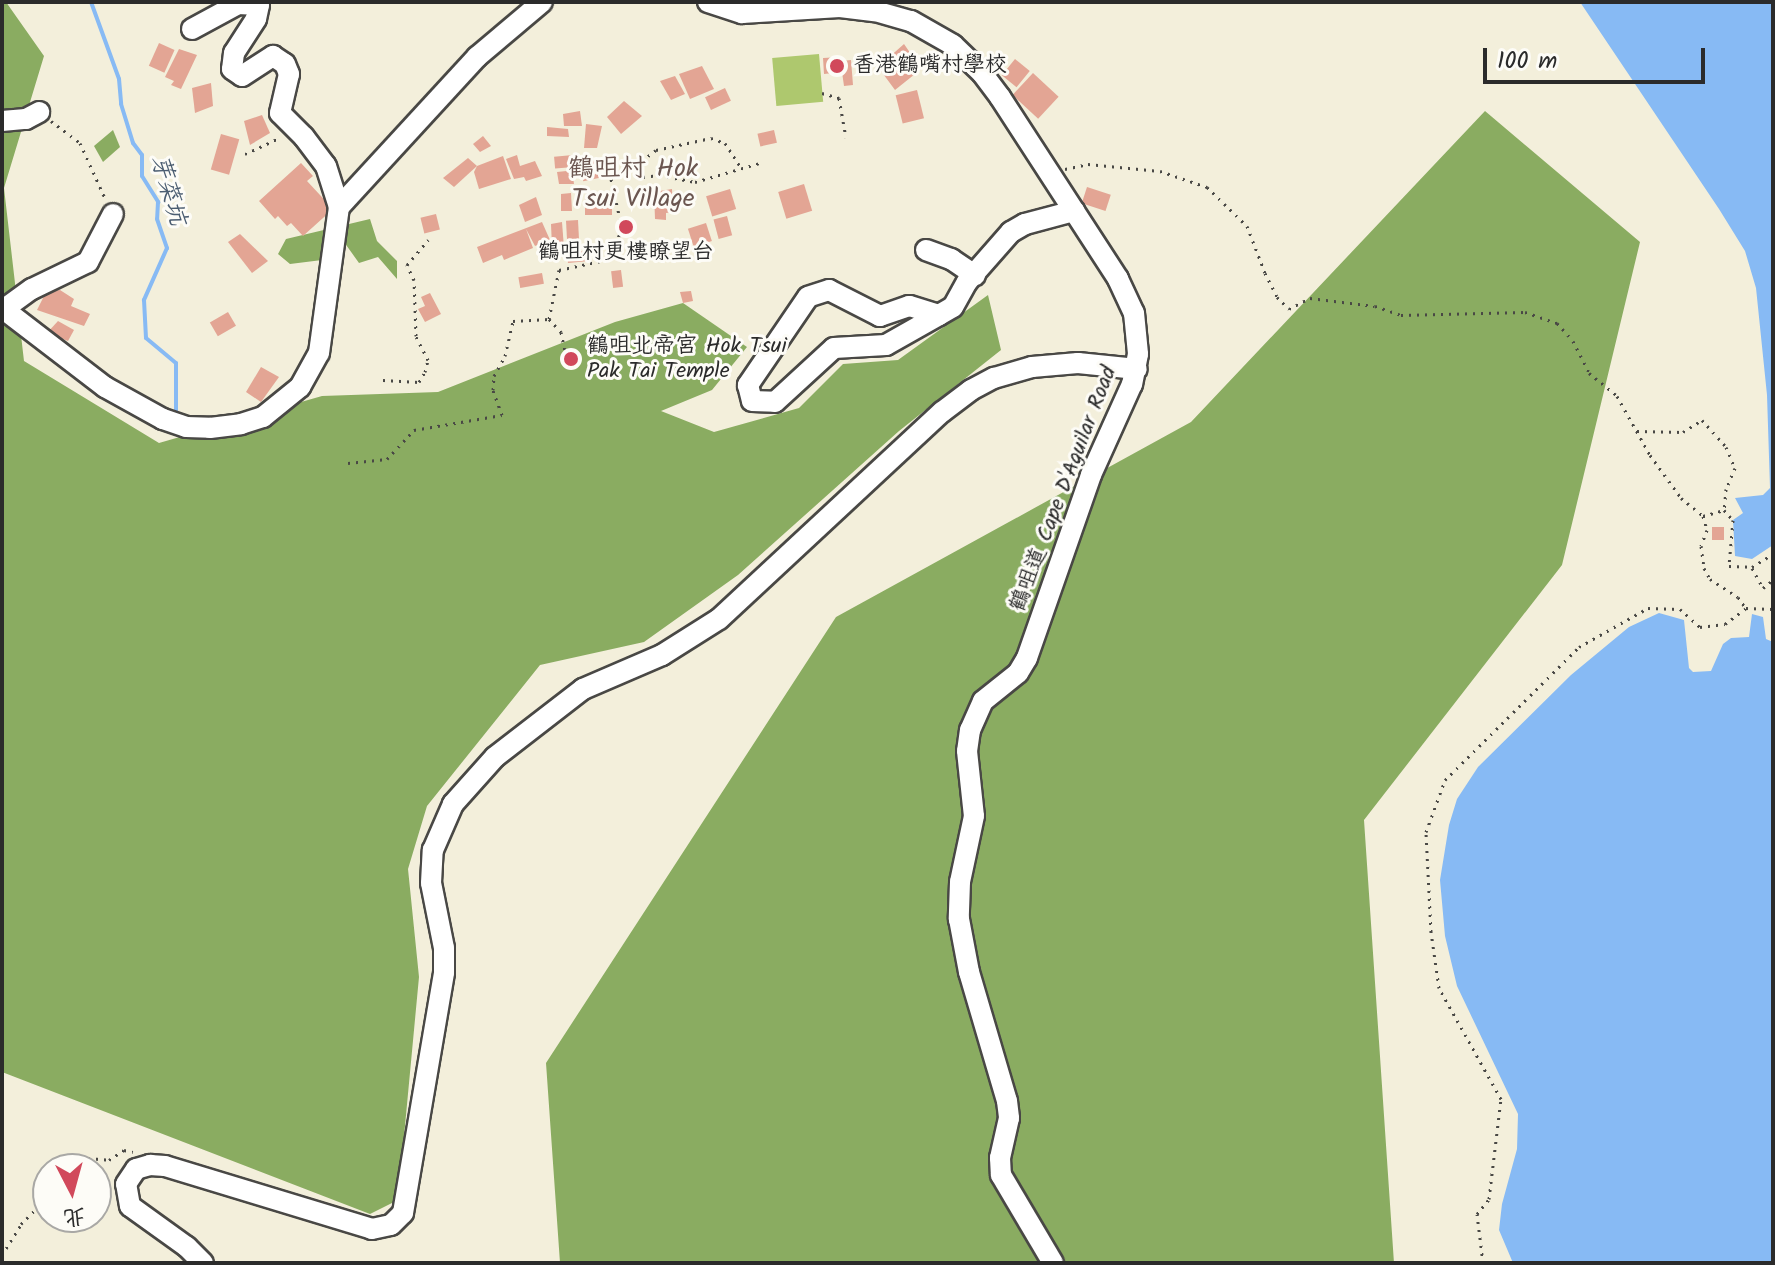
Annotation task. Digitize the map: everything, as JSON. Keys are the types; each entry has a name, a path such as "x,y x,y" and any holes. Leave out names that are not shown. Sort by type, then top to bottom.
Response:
{"street":[{"path":"339,207 495,39 542,2"},
{"name":"鶴咀道 Cape D'Aguilar Road","path":"708,2 742,13 865,9 921,26 953,45 982,73 1051,175 1131,305 1137,334 1137,369 1091,475 1027,658 1018,673 983,701 970,730 967,751 974,816 960,882 959,919 969,972 1007,1101 1009,1118 1000,1158 1001,1175 1053,1263"},
{"path":"113,214 88,262 32,289 3,308 105,387 147,413 186,427 221,427 252,421 292,395 319,353 339,207 326,166 280,113 289,74 280,58 273,56 242,76 232,69 234,53 260,11 255,3 238,4 192,29"},
{"path":"2,121 26,119 39,112"},
{"path":"939,315 909,306 880,316 829,290 808,297 748,385 752,401 775,402 834,348 886,345 939,315 953,307 975,275 1015,229 1074,211"},
{"path":"926,250 951,259 975,275"},
{"path":"203,1263 187,1247 130,1206 126,1184 136,1169 150,1165 165,1166 372,1229 391,1225 403,1213 444,972 444,948 431,883 433,850 453,804 495,757 583,689 662,655 719,619 942,412 971,390 994,378 1032,367 1078,363 1137,369"}],"path":[{"path":"822,93 839,98 846,137"},
{"path":"39,112 80,143 113,214"},
{"path":"245,154 297,131"},
{"path":"629,171 656,150 711,138 725,143 742,169"},
{"path":"549,319 559,270 610,259 624,227 607,161 643,177 659,175 695,182 760,163"},
{"path":"1051,175 1088,164 1160,171 1207,187 1247,226 1277,297 1289,309 1310,298 1375,306 1401,315 1525,312 1557,323 1573,341 1589,373 1617,396 1668,483 1703,516 1707,530 1701,546 1704,568 1710,579 1738,597 1746,608"},
{"path":"383,380 419,382 425,372 428,360 416,336 414,280 407,265 428,240"},
{"path":"549,319 561,332 565,351"},
{"path":"348,463 387,459 414,430 478,422 502,415 493,390 494,376 505,356 513,321 549,319"},
{"path":"1637,431 1683,432 1702,420 1726,447 1735,468 1726,489 1724,510 1733,520 1729,566 1752,567 1773,554"},
{"path":"1703,516 1724,510"},
{"path":"1752,567 1763,588 1773,580"},
{"path":"1483,1263 1477,1214 1489,1199 1501,1099 1439,988 1431,932 1426,832 1445,780 1579,647 1648,608 1680,609 1700,627 1725,624 1746,608 1773,609"},
{"path":"112,1158 124,1150 138,1154"},
{"path":"2,1255 21,1224 32,1213"}],"green space":[{"path":"2,2 6,2 44,56 4,188 24,361 159,443 322,396 438,392 615,322 683,303 747,347 712,390 661,411 714,432 799,408 843,364 898,360 988,295 1001,350 899,431 738,575 644,642 540,665 427,806 408,869 419,977 398,1200 370,1214 2,1072"},
{"path":"819,54 823,102 776,106 772,58"},
{"path":"1485,111 1640,242 1562,565 1364,820 1394,1263 560,1263 546,1063 836,617 1191,422"},
{"path":"113,130 120,147 103,162 94,146"},
{"path":"370,219 377,241 397,261 397,279 378,257 359,263 344,242 330,259 290,264 278,254 286,239"}],"water":[{"path":"1580,2 1773,2 1773,545 1752,559 1735,556 1733,520 1743,513 1735,498 1763,495 1770,488 1767,395 1756,288 1745,251"},
{"path":"1659,613 1684,620 1689,668 1693,672 1711,671 1723,644 1731,638 1749,637 1752,614 1763,617 1766,639 1773,642 1773,1263 1513,1263 1499,1230 1502,1204 1517,1149 1518,1114 1457,986 1445,936 1440,880 1449,825 1457,799 1478,767 1571,675 1629,627"}],"building":[{"path":"159,43 175,50 164,73 149,66"},
{"path":"904,44 913,57 905,62 915,74 895,90 878,67"},
{"path":"179,49 197,55 181,89 171,85 174,81 165,77"},
{"name":"香港鶴嘴村學校","path":"841,57 841,61 851,60 853,85 844,86 842,72 824,74 823,58"},
{"path":"1015,59 1030,71 1017,87 1002,75"},
{"path":"702,66 714,89 690,99 679,74"},
{"path":"1033,73 1059,97 1038,119 1013,95"},
{"path":"675,76 685,94 671,100 660,81"},
{"path":"211,83 213,106 195,113 192,88"},
{"path":"725,88 731,101 711,110 705,97"},
{"path":"917,90 924,118 903,123 896,95"},
{"path":"624,101 642,116 621,134 607,117"},
{"path":"580,111 582,126 564,126 563,114"},
{"path":"262,115 270,133 250,145 244,121"},
{"path":"586,124 602,126 597,148 584,148"},
{"path":"547,127 568,129 569,137 547,136"},
{"path":"774,130 777,143 760,146 757,134"},
{"path":"221,134 239,139 229,175 211,170"},
{"path":"483,136 491,146 480,152 473,144"},
{"path":"517,155 520,166 535,161 542,176 526,181 524,177 514,179 506,159"},
{"path":"573,155 574,167 555,169 554,157"},
{"path":"503,156 511,179 479,189 474,172 477,166"},
{"path":"468,158 477,166 454,187 443,178"},
{"path":"597,159 601,178 583,181 579,163"},
{"path":"301,163 313,176 307,181 333,209 303,236 291,223 287,226 278,216 275,219 259,201"},
{"path":"576,170 578,177 573,177 574,184 559,184 557,172"},
{"path":"804,184 812,211 786,219 778,192"},
{"path":"1087,187 1111,195 1106,211 1082,203"},
{"path":"672,189 673,212 666,213 666,220 655,219 654,192"},
{"path":"730,189 736,209 712,216 706,196"},
{"path":"571,193 572,211 561,211 561,194"},
{"path":"536,197 542,215 525,222 519,205"},
{"path":"585,197 612,197 612,215 585,215"},
{"path":"436,214 440,230 424,233 420,218"},
{"path":"727,216 732,235 719,239 713,220"},
{"path":"578,220 579,239 567,240 566,221"},
{"path":"542,222 550,240 535,246 526,229 533,248 504,260 502,255 483,263 477,247"},
{"path":"562,222 564,248 552,247 551,224"},
{"path":"706,223 712,241 694,247 688,229"},
{"path":"240,234 268,261 252,273 228,242"},
{"path":"590,250 589,261 568,263 567,253"},
{"path":"621,270 623,287 613,288 611,271"},
{"path":"542,273 544,284 520,288 518,277"},
{"path":"60,290 74,299 71,306 90,314 84,326 37,310 46,292"},
{"path":"691,291 693,301 683,303 680,292"},
{"path":"430,293 441,314 425,322 418,309 425,306 421,297"},
{"path":"228,312 236,326 218,336 210,322"},
{"path":"58,321 74,330 68,341 47,333"},
{"path":"261,367 279,377 261,402 246,392"},
{"path":"1712,527 1724,527 1724,540 1712,540"}],"waterway":[{"name":"芽菜坑","path":"91,2 119,79 121,104 133,143 142,155 142,176 158,202 157,219 167,248 144,300 146,338 176,363 176,418"}],"place":[{"name":"香港鶴嘴村學校","path":"837,66"},
{"name":"鶴咀村更樓瞭望台","path":"626,227"},
{"name":"鶴咀北帝宮 Hok Tsui Pak Tai Temple","path":"571,359"}],"district":[{"name":"鶴咀村 Hok Tsui Village","path":"633,185"}]}
